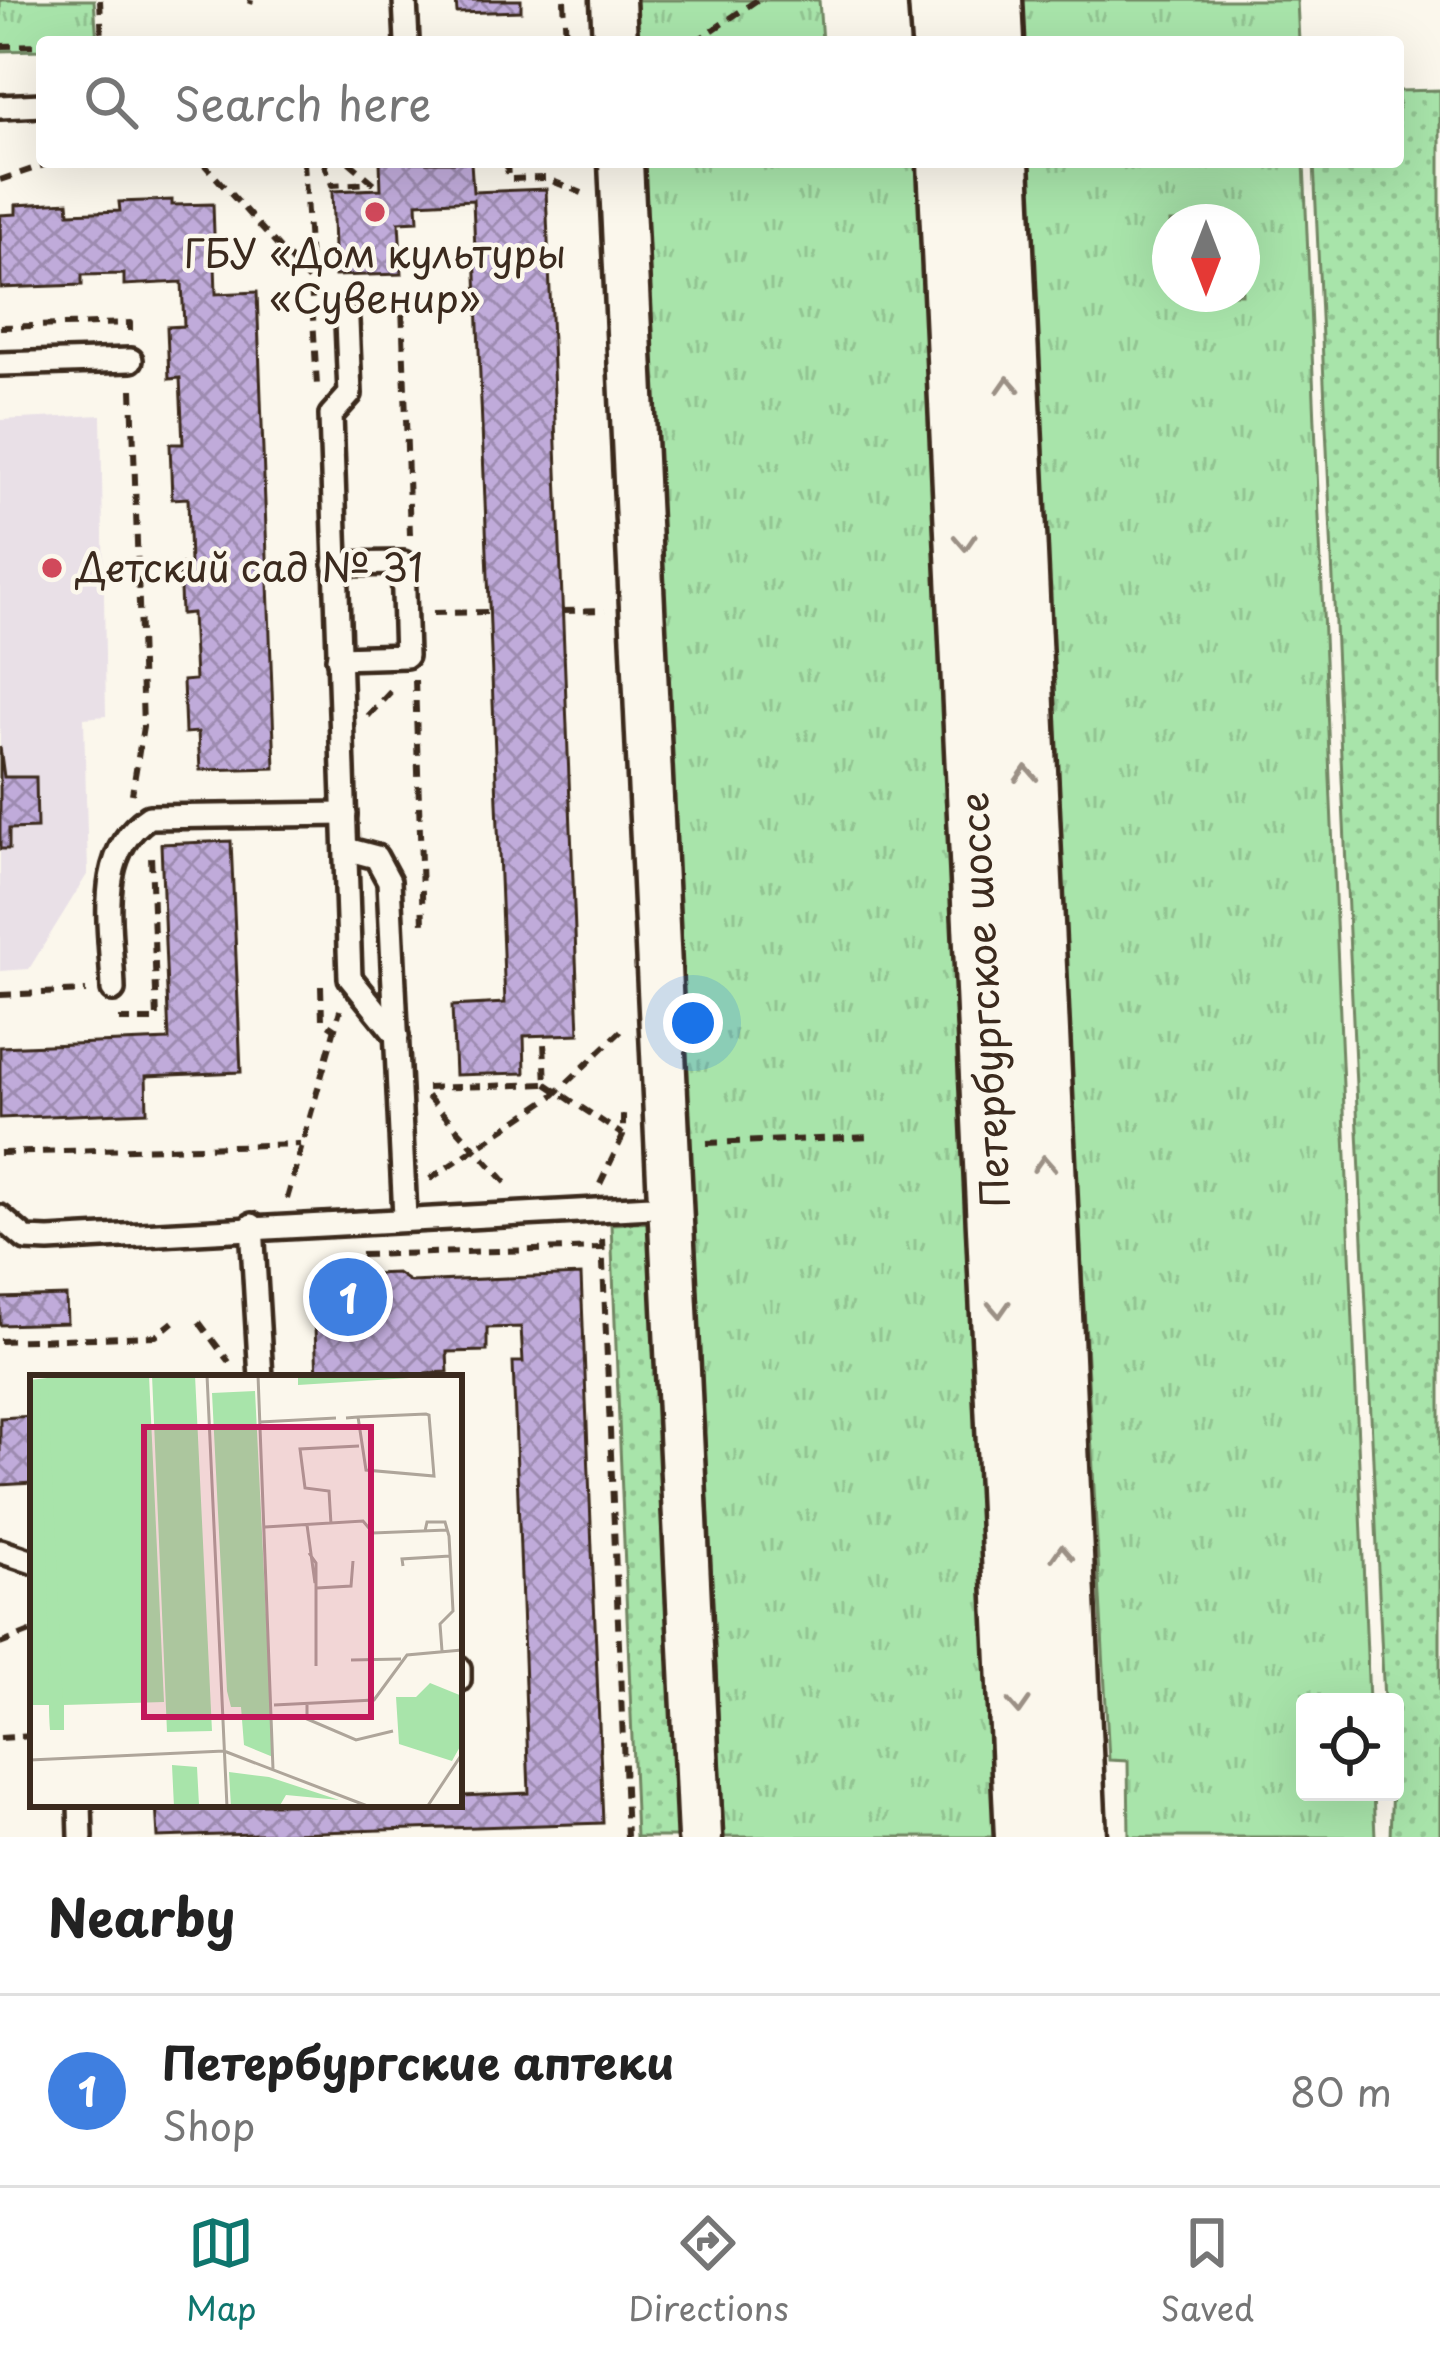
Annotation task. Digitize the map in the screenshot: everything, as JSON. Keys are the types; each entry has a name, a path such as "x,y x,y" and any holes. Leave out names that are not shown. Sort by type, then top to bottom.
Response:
{"main road":[{"path":"940,0 943,36"},
{"path":"991,0 993,36"},
{"name":"Петербургское шоссе","path":"949,168 1026,1837"},
{"name":"Петербургское шоссе","path":"998,168 1075,1837"}],"street":[{"path":"613,0 615,36"},
{"path":"621,168 700,1837"}],"lane":[{"path":"405,0 406,36"},
{"path":"0,107 36,105"},
{"path":"352,313 350,394 331,415 350,978 397,1036"},
{"path":"0,364 131,360"},
{"path":"335,564 404,562 409,613 406,656 338,658"},
{"path":"113,990 111,861 130,829 149,817 345,814"},
{"path":"346,849 376,857 389,881 405,1217"},
{"path":"0,1217 26,1239 49,1240 252,1225 670,1206"},
{"path":"252,1225 261,1375"},
{"path":"0,1551 30,1561"},
{"path":"80,1807 81,1837"}],"path":[{"path":"100,0 102,36"},
{"path":"564,0 566,36"},
{"path":"704,36 757,0"},
{"path":"0,46 36,45"},
{"path":"0,180 36,168"},
{"path":"207,168 313,285"},
{"path":"304,168 317,398"},
{"path":"326,168 332,184 373,183"},
{"path":"356,168 381,190"},
{"path":"507,168 508,178 545,178 595,202"},
{"path":"352,313 403,304 410,544"},
{"path":"0,327 130,323 143,727 130,808 142,802"},
{"path":"562,611 615,610"},
{"path":"424,944 409,613 490,612"},
{"path":"0,994 113,990 114,1020 157,1020 150,835"},
{"path":"321,974 322,1020 334,1028"},
{"path":"281,1224 350,978"},
{"path":"621,1008 622,1052"},
{"path":"424,1159 424,1183 557,1092 621,1031"},
{"path":"544,1042 546,1084"},
{"path":"421,1089 546,1084 623,1136"},
{"path":"421,1089 422,1112"},
{"path":"421,1089 533,1211"},
{"path":"622,1094 623,1136 600,1184 627,1837"},
{"path":"667,1144 874,1138"},
{"path":"0,1154 300,1144"},
{"path":"382,1255 602,1248"},
{"path":"0,1341 156,1336 173,1322"},
{"path":"199,1322 239,1375"},
{"path":"0,1644 30,1632"},
{"path":"0,1738 30,1736"}],"shaded area":[{"name":"Детский сад № 31","path":"101,415 106,716 84,718 88,873 29,969 0,971 0,420"}],"green space":[{"path":"0,0 94,0 97,36 36,36 36,50 0,51"},
{"path":"636,0 819,0 822,36 638,36"},
{"path":"1012,0 1297,0 1299,36 1014,36"},
{"path":"1440,90 1440,1837 1390,1837 1391,1801 1404,1801 1404,1693 1384,1693 1314,168 1404,168 1404,91"},
{"path":"643,168 915,168 927,228 999,1837 724,1837"},
{"path":"1021,168 1304,168 1369,1693 1296,1693 1296,1801 1373,1801 1375,1837 1129,1837 1128,1761 1109,1760"},
{"path":"656,1222 681,1837 636,1837 611,1224"}],"building":[{"path":"456,0 521,0 521,11 457,13"},
{"path":"380,168 471,168 473,192 546,189 579,1034 524,1036 525,1073 455,1075 452,1006 505,1003 473,200 417,203 418,221 399,222 402,274 335,276 332,191 381,189"},
{"path":"172,200 172,205 213,204 216,294 257,292 275,768 200,770 198,732 185,733 183,681 195,680 192,613 181,614 179,564 190,564 188,498 172,499 170,444 183,444 180,378 169,379 167,327 184,326 182,282 124,285 124,274 82,275 82,285 1,288 0,215 16,214 16,205 68,202 69,213 120,211 119,202"},
{"path":"0,747 4,777 36,777 37,828 9,829 9,849 0,849"},
{"path":"231,841 241,1072 146,1076 147,1112 0,1118 0,1047 169,1040 161,844"},
{"path":"397,1273 410,1282 581,1275 603,1823 158,1837 156,1807 462,1807 462,1796 529,1793 513,1362 523,1362 521,1327 487,1328 487,1351 447,1352 448,1372 317,1375 315,1327 329,1326 327,1290 345,1289 345,1275"},
{"path":"66,1296 67,1323 0,1325 0,1298"},
{"path":"30,1416 30,1483 0,1485 0,1418"}],"place":[{"name":"ГБУ «Дом культуры «Сувенир»","path":"375,212"},
{"name":"Детский сад № 31","path":"52,568"},
{"name":"Петербургские аптеки","path":"348,1297"}]}
